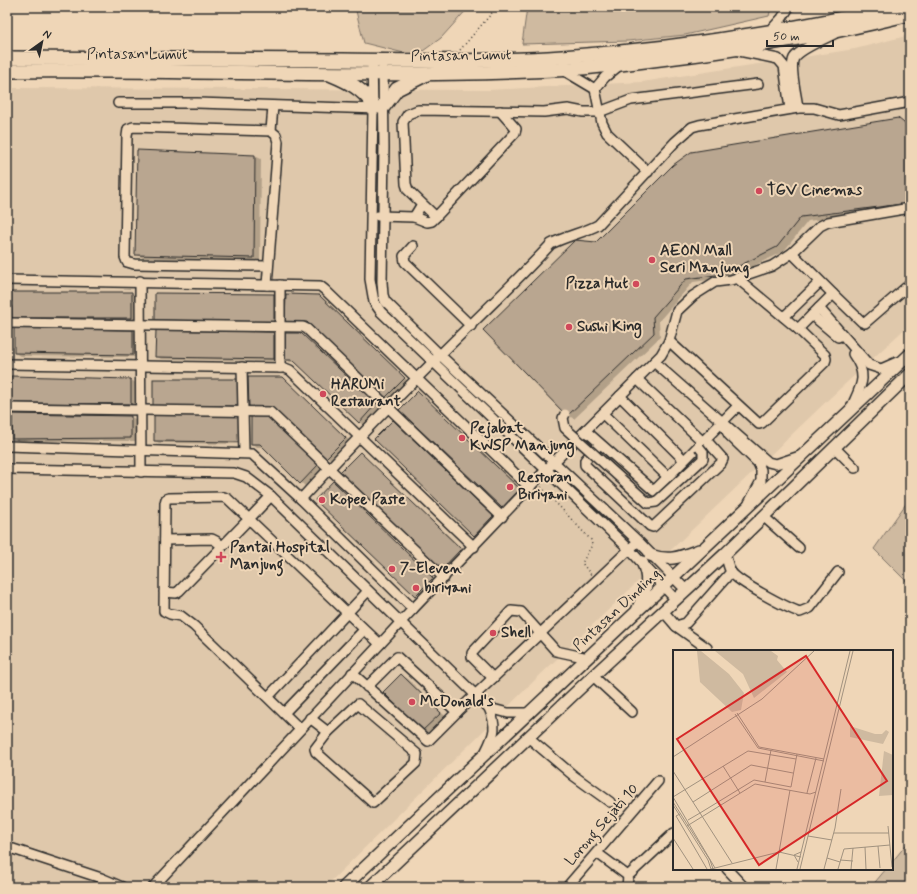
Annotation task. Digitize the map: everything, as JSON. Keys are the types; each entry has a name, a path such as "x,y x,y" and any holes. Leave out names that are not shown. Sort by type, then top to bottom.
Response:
{"highway":[{"name":"Pintasan Lumut","path":"7,71 325,72 451,60 559,57 642,50 768,32 832,21 891,8"},
{"name":"Pintasan Lumut","path":"7,58 378,67 429,73 562,70 735,50 841,31 910,14"},
{"path":"325,72 364,92 378,107 397,89 429,73"}],"main road":[{"name":"Pintasan Dinding","path":"344,887 674,578 910,354"},
{"path":"370,887 593,676 725,554 910,374"},
{"path":"636,613 648,580 646,558 667,560 679,558 705,548"}],"street":[{"path":"870,7 891,8"},
{"path":"768,32 779,22 787,8"},
{"path":"794,109 792,66 794,58 804,50 841,31"},
{"path":"735,50 778,59 782,62 794,109"},
{"path":"621,64 605,77 595,90 599,112 607,133 648,172"},
{"path":"378,67 378,107 383,217 383,296 389,305 440,355 638,542 646,558 676,600"},
{"path":"562,70 595,90"},
{"path":"436,217 408,190 406,184 403,122 408,114 418,110 544,112 568,109 583,112 599,112 631,100 758,84"},
{"path":"301,499 359,437 551,244 560,239 585,232 598,225 675,142 695,126 794,109 814,108 839,115 910,102"},
{"path":"118,103 378,107"},
{"path":"271,131 273,106"},
{"path":"378,107 370,279 374,302 381,312 432,363 629,549 646,558 674,578 686,590"},
{"path":"372,216 414,217 427,222 436,217 515,133 515,126 500,111"},
{"path":"267,285 278,142 276,135 271,131 133,127 128,129 125,257 127,262 134,264 268,266"},
{"path":"414,217 422,204"},
{"path":"153,887 413,609 474,547 545,471 654,362 669,341 678,311 690,298 715,282 737,278 772,266 792,253 820,226 828,222 910,208"},
{"path":"413,246 404,256 404,262 471,326"},
{"path":"792,253 832,294 865,324 910,284"},
{"path":"669,341 755,423 762,423 825,362 826,359 824,355 798,329 737,278"},
{"path":"7,280 320,286 417,378 533,484"},
{"path":"140,282 141,472"},
{"path":"784,317 820,282"},
{"path":"280,285 280,368"},
{"path":"798,329 832,294"},
{"path":"819,308 865,361 874,368 888,368 910,354"},
{"path":"812,315 848,348 862,371 863,379 850,411"},
{"path":"7,323 281,327 307,329 502,517"},
{"path":"654,362 722,423 733,430 771,463 776,464 805,454"},
{"path":"7,364 242,367 280,368 290,370 474,547"},
{"path":"242,367 244,453"},
{"path":"600,444 585,460 585,465 650,526 653,527 721,463 723,459 721,456 702,443 637,379"},
{"path":"620,396 684,460"},
{"path":"586,431 651,490 656,490 738,406"},
{"path":"7,408 272,413 444,578"},
{"path":"565,414 563,418 566,428 648,504 656,502 703,459 702,443"},
{"path":"603,414 668,477"},
{"path":"722,423 729,435 758,463 762,470 761,481 744,512"},
{"path":"7,446 141,449 244,453 255,455 413,609"},
{"path":"834,447 855,468"},
{"path":"7,469 234,473 246,477 271,496 490,708 500,712 530,713"},
{"path":"164,592 176,593 179,591 271,496"},
{"path":"300,729 194,626 181,616 164,611 166,499 224,497 380,644"},
{"path":"763,516 799,548"},
{"path":"165,540 212,539 222,546"},
{"path":"416,754 358,704 328,732 315,749 316,752 373,803 416,763 416,754 457,712 638,542"},
{"path":"725,554 731,572 772,599 800,612 810,608 838,572"},
{"path":"676,626 686,623 731,572"},
{"path":"268,697 348,614 368,591"},
{"path":"493,678 472,657 472,653 511,611 521,612 539,634 556,651 588,658"},
{"path":"663,611 676,626 707,648"},
{"path":"284,713 364,630"},
{"path":"367,687 397,657 457,712"},
{"path":"352,673 428,742"},
{"path":"593,676 632,712"},
{"path":"482,757 494,735 496,726 490,708"},
{"path":"310,718 328,732"},
{"path":"528,737 574,776 610,802"},
{"name":"Lorong Sejati 10","path":"567,887 658,781"},
{"path":"627,887 628,876 673,834"},
{"path":"7,847 101,878 122,887"},
{"path":"597,853 628,876"},
{"path":"728,870 744,887"}],"path":[{"path":"451,60 497,7"},
{"path":"533,484 545,493 591,540 592,545 582,563 596,581"}],"shaded area":[{"path":"355,7 469,7 441,38 416,56 364,43"},
{"path":"527,7 771,7 769,16 685,35 628,41 522,44"},
{"path":"770,7 821,7 769,16"},
{"path":"910,35 910,324 831,397 537,678 325,887 7,887 7,88 488,90 642,82 855,49"},
{"path":"910,498 910,585 874,549"},
{"path":"910,840 910,887 871,887 885,870 893,870 893,861"}],"building":[{"name":"AEON Mall Seri Manjung","path":"898,118 910,128 910,203 801,217 777,247 723,274 686,279 653,317 654,333 567,416 483,330 575,240 596,242 673,165 691,152"},
{"path":"137,150 255,155 254,258 135,255"},
{"path":"11,292 132,292 132,318 12,318"},
{"path":"155,293 274,294 274,322 155,320"},
{"path":"286,294 319,295 405,378 385,398 307,322 285,322"},
{"path":"14,328 133,330 133,355 14,353"},
{"path":"156,330 274,332 274,359 155,357"},
{"path":"285,333 301,333 376,404 359,423 293,360 285,360"},
{"path":"11,376 131,379 131,404 11,403"},
{"path":"248,377 283,377 346,438 326,458 272,407 249,407"},
{"path":"153,379 238,379 238,406 153,406"},
{"path":"418,391 520,489 502,508 399,410"},
{"path":"12,414 131,416 131,438 12,439"},
{"path":"154,415 239,416 239,442 154,441"},
{"path":"251,416 269,416 318,465 300,484 260,444 251,444"},
{"path":"393,420 493,516 474,536 374,439"},
{"path":"360,452 461,549 442,569 340,472"},
{"path":"333,481 433,578 415,596 315,500"},
{"name":"McDonald's","path":"401,674 441,713 422,731 383,692"}],"place":[{"name":"TGV Cinemas","path":"759,191"},
{"name":"AEON Mall Seri Manjung","path":"652,260"},
{"name":"Pizza Hut","path":"636,284"},
{"name":"Sushi King","path":"569,327"},
{"name":"HARUMi Restaurant","path":"323,394"},
{"name":"Pejabat KWSP Manjung","path":"462,438"},
{"name":"Restoran Biriyani","path":"510,487"},
{"name":"Kopee Paste","path":"322,500"},
{"name":"Pantai Hospital Manjung","path":"221,557"},
{"name":"7-Eleven","path":"392,569"},
{"name":"biriyani","path":"416,588"},
{"name":"Shell","path":"493,633"},
{"name":"McDonald's","path":"412,702"}]}
